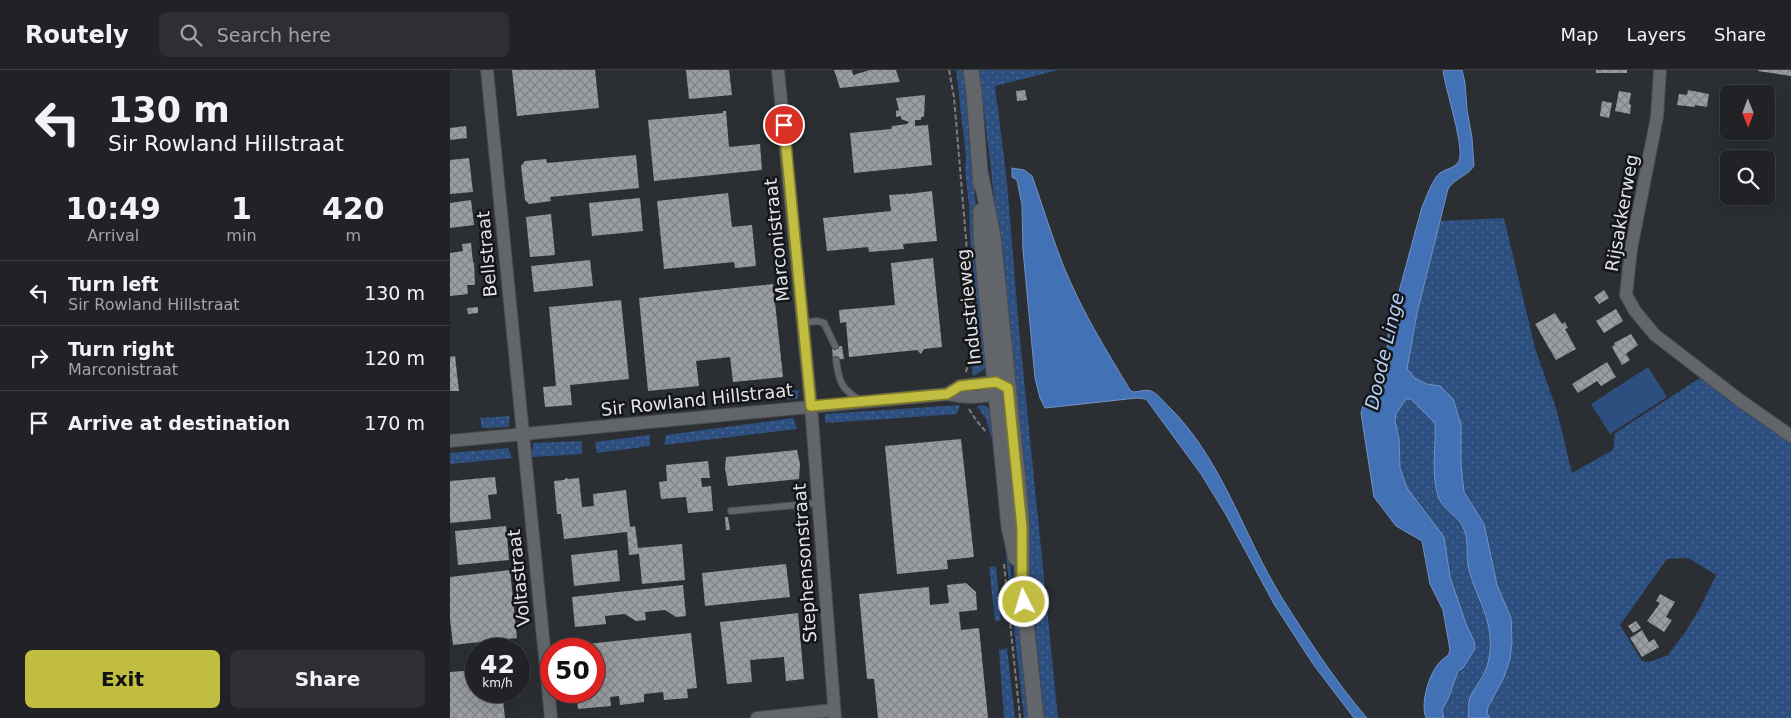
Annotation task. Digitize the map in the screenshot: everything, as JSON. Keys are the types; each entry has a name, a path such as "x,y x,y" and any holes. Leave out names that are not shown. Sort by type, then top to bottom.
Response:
{"main road":[{"name":"Industrieweg","path":"971,70 981,176 993,237 1009,527 1022,582 1036,718"}],"street":[{"name":"Bellstraat","path":"487,70 522,434"},
{"name":"Marconistraat","path":"778,70 811,406"},
{"name":"Rijsakkerweg","path":"1660,70 1657,117 1631,249 1626,295 1635,311 1655,335 1741,401 1791,436"},
{"name":"Sir Rowland Hillstraat","path":"450,441 947,394 960,386 1000,388"},
{"name":"Stephensonstraat","path":"811,406 834,714"},
{"name":"Voltastraat","path":"522,434 551,718"},
{"path":"757,718 834,714"}],"lane":[{"path":"803,323 817,321 824,323 835,346"},
{"path":"836,360 838,377 842,387 848,393 864,402"},
{"path":"732,511 818,502"}],"shaded area":[{"path":"956,70 962,70 966,88 969,140 984,282 990,362 986,368 974,376 972,368 980,345 970,237 965,169 966,157"},
{"path":"978,70 1059,70 995,86 1007,182 1019,329 1058,718 1044,718 1001,257"},
{"path":"1443,70 1462,70 1474,166 1448,189 1417,313 1407,369 1416,379 1427,384 1440,386 1453,399 1461,424 1461,465 1464,492 1484,524 1497,585 1511,618 1512,643 1510,659 1504,677 1488,707 1487,713 1490,718 1469,718 1468,704 1470,698 1483,676 1488,661 1490,649 1489,627 1469,570 1464,530 1459,521 1442,504 1438,496 1434,469 1435,423 1411,399 1406,399 1396,414 1395,421 1399,439 1400,468 1407,488 1444,537 1450,577 1475,648 1463,668 1458,671 1442,710 1444,718 1426,718 1424,705 1429,681 1436,667 1450,650 1443,610 1430,584 1422,541 1396,526 1374,497 1361,413 1364,402 1385,371 1389,328 1422,207 1437,176 1455,166 1459,161 1457,131"},
{"path":"1012,168 1024,170 1032,176 1057,249 1081,305 1130,390 1133,392 1149,390 1156,394 1187,427 1203,449 1218,473 1268,574 1282,598 1333,675 1367,718 1354,718 1313,664 1274,604 1225,513 1201,474 1146,399 1137,398 1045,408 1040,398 1035,378 1023,250 1022,205 1017,180 1012,177"},
{"path":"1504,218 1535,348 1557,411 1572,473 1613,450 1615,433 1703,376 1780,436 1791,442 1791,718 1490,718 1487,713 1488,707 1504,677 1510,659 1512,643 1511,618 1497,585 1484,524 1464,492 1461,465 1461,424 1453,399 1440,386 1427,384 1416,379 1407,369 1417,313 1439,221","holes":["1688,558 1716,575 1701,606 1686,631 1668,655 1649,662 1642,661 1620,625 1667,559"]},
{"path":"1648,367 1667,397 1610,434 1591,404"},
{"path":"799,390 797,399 771,399 771,394"},
{"path":"703,398 699,408 642,411 642,400"},
{"path":"1406,398 1411,399 1435,423 1434,464 1438,495 1441,503 1461,524 1465,533 1469,570 1489,623 1491,653 1486,668 1466,707 1469,718 1444,718 1442,710 1458,671 1463,668 1475,648 1450,577 1444,537 1407,488 1400,468 1399,439 1395,421 1396,414"},
{"path":"960,405 957,414 825,423 825,414"},
{"path":"977,406 986,406 993,413 1013,589 1015,589 1031,718 1024,718 994,446 986,419"},
{"path":"510,416 509,427 482,428 480,418"},
{"path":"793,418 797,429 664,445 666,435"},
{"path":"650,435 650,446 597,453 595,442"},
{"path":"582,441 582,454 532,457 533,443"},
{"path":"508,448 512,458 450,464 450,453"},
{"path":"996,566 1001,621 995,621 989,567"},
{"path":"1007,648 1015,718 1004,718 999,650"}],"building":[{"path":"512,70 595,70 599,108 517,116"},
{"path":"686,70 729,70 732,95 689,99"},
{"path":"834,70 852,70 853,75 870,70 896,70 900,82 840,88"},
{"path":"1596,70 1627,70 1627,73 1596,73"},
{"path":"1791,70 1791,76 1758,71"},
{"path":"1025,90 1027,100 1017,101 1016,91"},
{"path":"1688,90 1709,94 1707,107 1677,105 1679,94 1687,95"},
{"path":"1619,91 1631,93 1630,114 1615,111"},
{"path":"925,95 924,117 921,117 921,120 915,120 915,126 928,125 932,165 854,173 850,133 891,129 892,126 907,124 909,122 901,119 901,116 896,117 896,111 899,110 896,98"},
{"path":"1602,101 1612,103 1609,118 1600,116"},
{"path":"723,111 726,111 729,147 760,144 762,170 654,181 648,120 723,113"},
{"path":"466,126 467,138 450,140 450,128"},
{"path":"636,155 639,188 550,197 551,201 529,204 525,200 521,166 525,161 546,159 547,163"},
{"path":"469,158 473,192 450,194 450,160"},
{"path":"932,191 937,241 903,244 904,249 869,252 868,247 827,251 823,218 891,211 889,195"},
{"path":"728,193 732,227 752,225 756,266 735,268 734,262 664,269 657,201"},
{"path":"640,198 643,231 592,236 589,203"},
{"path":"471,200 474,225 450,228 450,203"},
{"path":"551,214 555,255 530,257 526,217"},
{"path":"471,243 475,285 467,285 468,294 450,296 450,253 463,251 462,244"},
{"path":"933,258 942,347 924,349 921,354 917,350 849,357 846,322 840,323 839,310 895,305 891,263"},
{"path":"590,260 593,286 534,292 531,266"},
{"path":"773,284 783,377 733,382 730,357 696,361 699,386 648,391 639,298"},
{"path":"1604,290 1609,298 1599,304 1594,297"},
{"path":"621,300 629,379 570,385 572,405 545,407 543,387 556,386 549,307"},
{"path":"478,307 478,313 468,314 467,308"},
{"path":"1616,309 1623,321 1604,333 1596,321"},
{"path":"1555,313 1562,324 1565,322 1568,328 1565,329 1576,349 1556,360 1535,324"},
{"path":"1631,334 1638,345 1626,354 1630,360 1622,365 1612,347 1614,343"},
{"path":"842,346 844,359 833,360 832,347"},
{"path":"455,356 459,391 450,391 450,357"},
{"path":"1607,362 1616,377 1601,386 1597,381 1578,393 1572,384"},
{"path":"961,439 974,557 947,560 948,569 897,574 885,446"},
{"path":"797,450 800,464 799,479 728,486 725,468 726,457"},
{"path":"708,461 710,478 701,478 702,487 711,486 713,511 688,513 686,497 661,499 659,482 667,481 666,465"},
{"path":"495,477 497,494 488,495 491,519 450,523 450,481"},
{"path":"566,478 579,478 582,507 594,506 593,494 626,490 630,527 635,526 638,548 682,544 685,580 642,584 639,554 629,555 627,532 564,539 561,514 557,514 554,481"},
{"path":"725,517 728,517 730,530 726,530"},
{"path":"506,526 509,560 458,565 455,531"},
{"path":"617,550 620,581 574,586 571,555"},
{"path":"786,564 790,597 705,606 702,573"},
{"path":"510,570 517,638 465,638 465,644 453,645 450,619 450,577"},
{"path":"966,583 976,592 977,610 959,612 961,630 979,628 988,718 878,718 874,679 867,679 859,594 929,587 930,605 949,603 947,585"},
{"path":"683,585 686,616 676,617 665,610 645,612 646,620 636,621 625,614 605,616 606,624 575,627 572,597"},
{"path":"1660,594 1675,602 1666,617 1672,620 1664,632 1647,621 1660,603 1656,601"},
{"path":"798,613 804,679 786,681 784,657 750,660 752,682 727,684 720,622"},
{"path":"1636,621 1641,628 1633,633 1628,626"},
{"path":"1642,630 1649,642 1654,639 1659,647 1642,657 1630,638"},
{"path":"691,633 697,688 687,689 688,698 664,700 663,692 644,694 644,702 620,705 619,696 610,697 611,706 578,709 577,703 605,703 605,642"},
{"path":"465,671 465,703 503,703 505,718 450,718 450,672"}],"route":[{"path":"784,125 811,406 947,394 960,386 996,382 1008,388 1022,528 1024,602"}],"water label":[{"name":"Doode Linge","path":"1384,351"}]}
